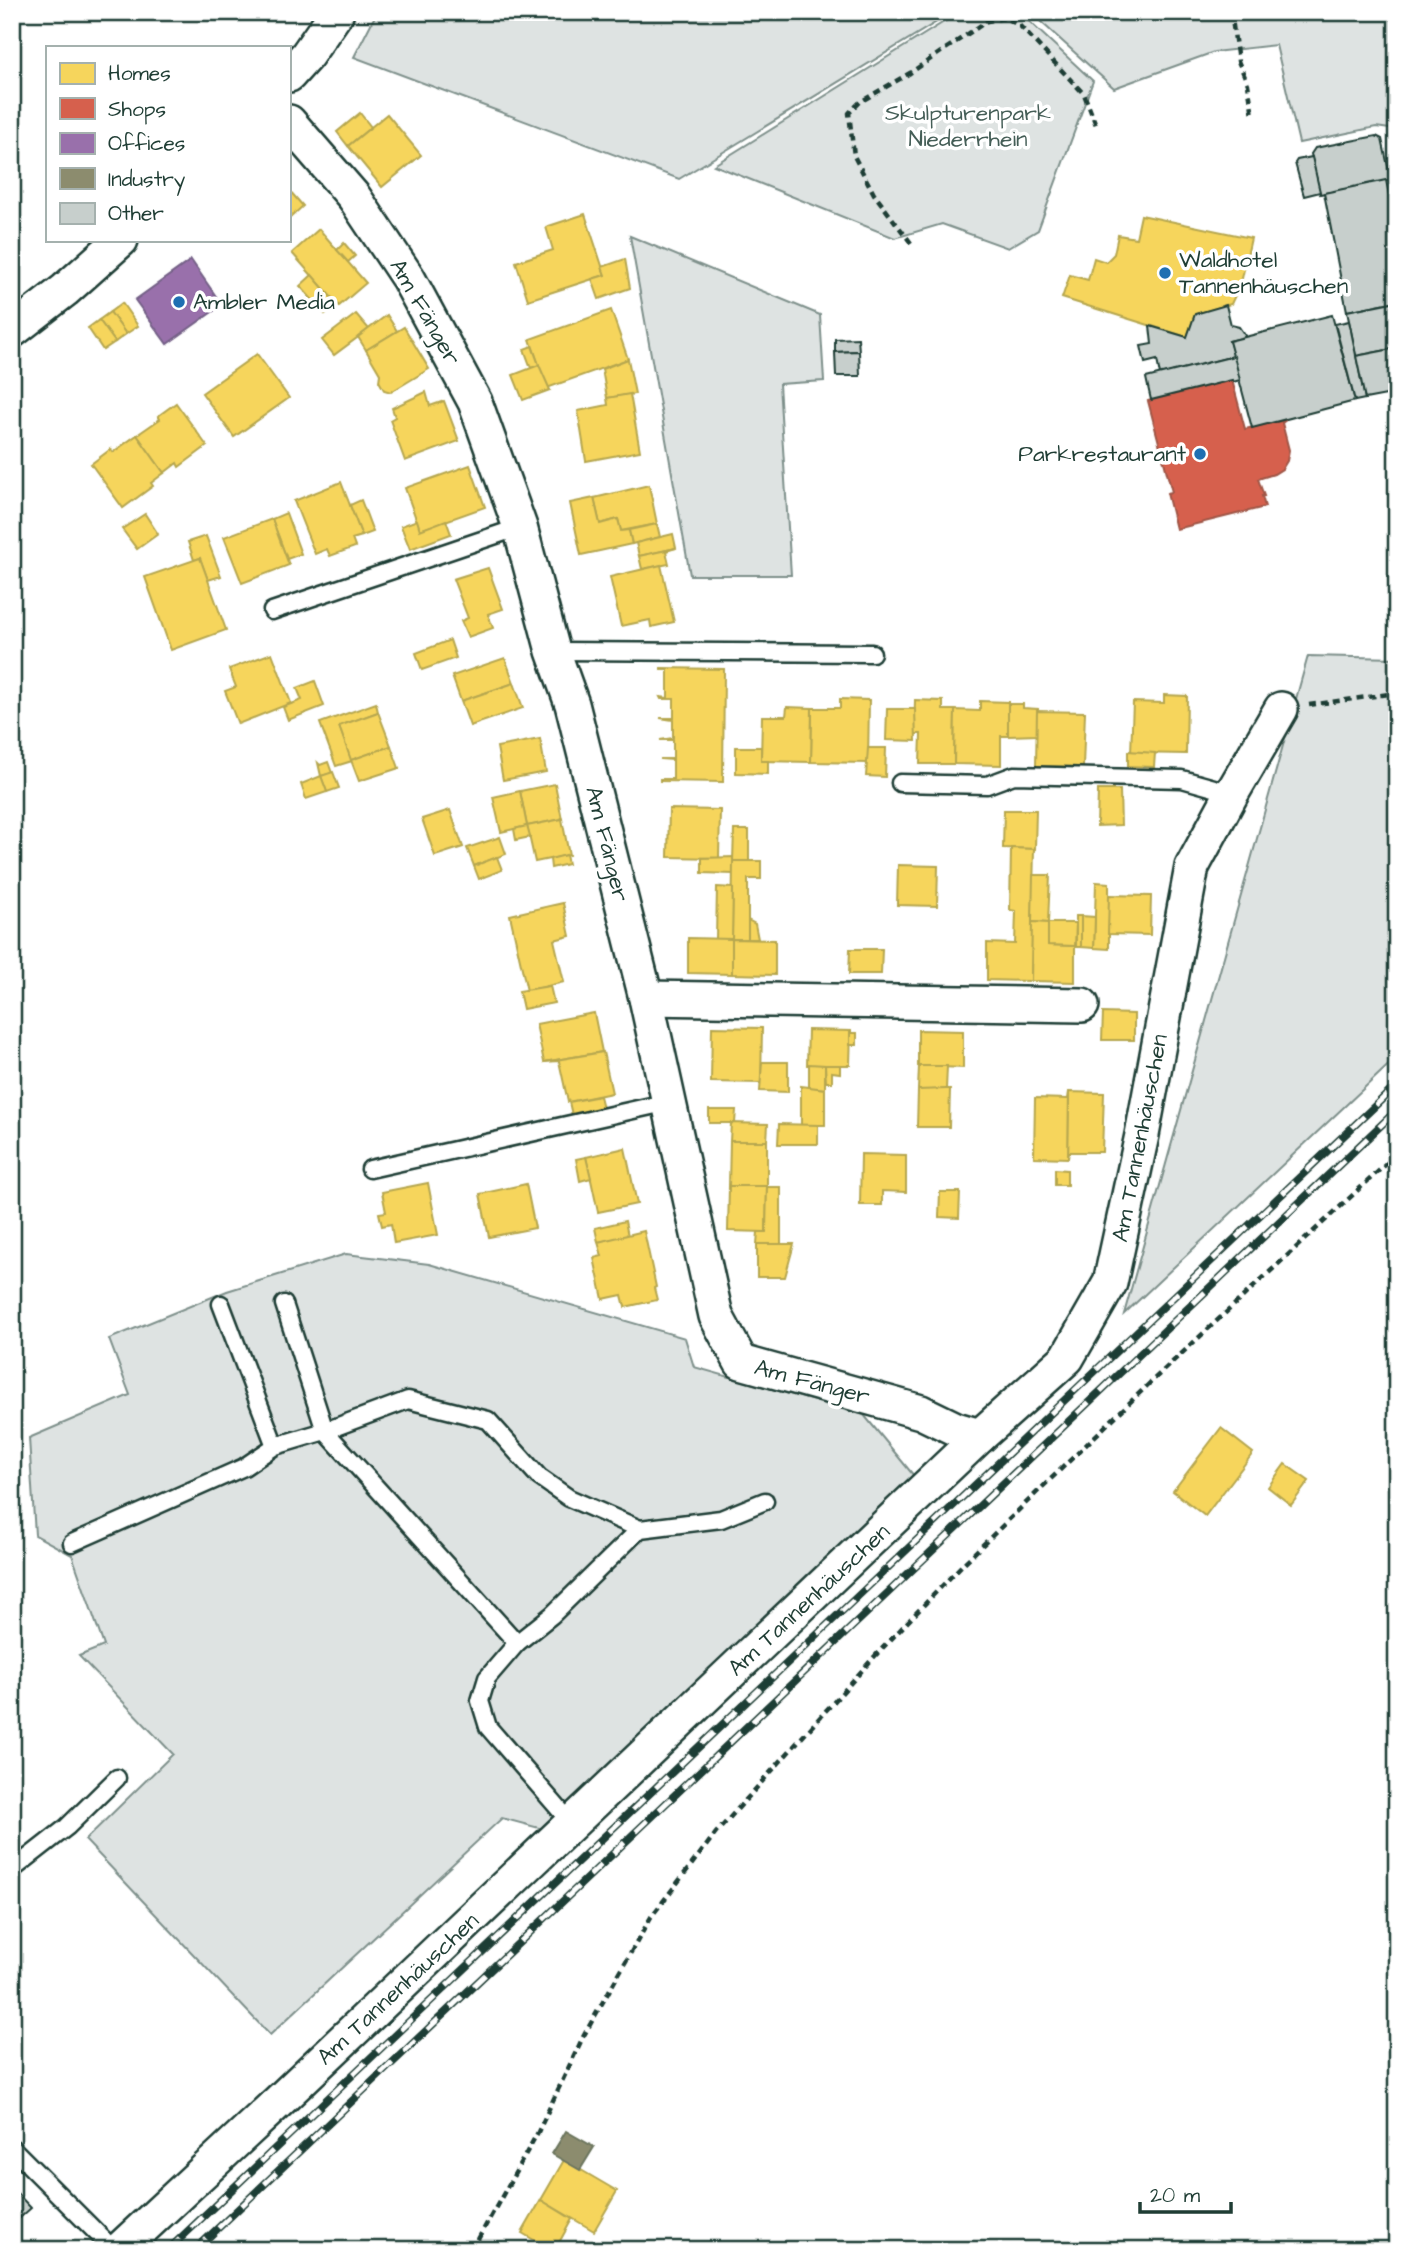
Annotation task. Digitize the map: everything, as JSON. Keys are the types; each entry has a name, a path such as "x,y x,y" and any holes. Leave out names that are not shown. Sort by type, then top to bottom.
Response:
{"street":[{"path":"290,74 307,55 337,12"},
{"name":"Am Fänger","path":"290,123 354,197 408,278 475,402 520,527 552,650 572,704 646,998 716,1316 741,1362 920,1412 956,1429 980,1436"},
{"path":"12,331 65,290 119,242"},
{"name":"Am Tannenhäuschen","path":"117,2250 572,1824 980,1436 1067,1358 1110,1283 1142,1135 1192,867 1281,709"},
{"path":"646,998 1082,1005"}],"lane":[{"path":"272,611 520,527"},
{"path":"552,650 872,653"},
{"path":"900,783 986,785 1014,775 1182,779 1232,793"},
{"path":"370,1169 669,1102"},
{"path":"221,1304 275,1446"},
{"path":"284,1304 325,1431 517,1643"},
{"path":"72,1543 244,1467 275,1446 325,1431 408,1400 488,1420 539,1477 569,1498 640,1529 721,1519 765,1501"},
{"path":"572,1824 488,1727 480,1701 487,1678 517,1643 552,1615 640,1529"},
{"path":"12,1870 67,1827 117,1778"},
{"path":"12,2148 117,2250"}],"path":[{"path":"1231,12 1238,61 1248,85 1253,115"},
{"path":"911,243 874,194 854,156 849,113 860,102 910,73 987,21 1005,18 1020,26 1084,94 1096,125"},
{"path":"1281,709 1397,693"},
{"path":"472,2250 538,2132 583,2037 651,1917 716,1833 875,1656 964,1563 1153,1380 1397,1154"}],"green space":[{"path":"377,12 953,12 679,179 354,57"},
{"name":"Skulpturenpark Niederrhein","path":"960,12 1019,12 1093,81 1038,230 1008,248 942,224 895,238 714,165"},
{"path":"1030,12 1397,12 1397,130 1376,127 1299,143 1276,45 1214,52 1114,88"},
{"path":"630,236 820,315 824,381 779,384 791,575 690,575"},
{"path":"1308,656 1397,658 1397,1057 1124,1314"},
{"path":"346,1254 429,1264 685,1338 694,1367 864,1415 919,1482 550,1831 502,1818 270,2035 85,1840 173,1754 79,1656 104,1646 72,1555 35,1535 29,1438 130,1395 109,1339 227,1291"}],"building: Homes":[{"path":"360,113 371,127 348,146 337,132"},
{"path":"387,114 421,155 382,187 348,146"},
{"path":"290,191 303,206 290,218"},
{"path":"585,214 605,275 528,300 516,262 553,250 546,227"},
{"path":"1141,215 1251,238 1241,283 1231,304 1195,314 1187,337 1062,298 1070,275 1088,280 1094,258 1106,262 1114,254 1118,235 1136,238"},
{"path":"319,229 366,283 339,306 292,253"},
{"path":"344,243 355,256 348,262 337,250"},
{"path":"625,259 630,288 599,299 592,279 605,275 602,267"},
{"path":"312,275 337,304 325,314 300,286"},
{"path":"122,303 138,326 126,334 110,312"},
{"path":"611,310 628,359 547,388 530,339"},
{"path":"110,312 126,334 115,342 99,320"},
{"path":"356,314 369,329 334,355 322,340"},
{"path":"387,315 397,331 366,350 358,337"},
{"path":"99,320 115,342 103,350 88,328"},
{"path":"404,327 429,369 391,392 384,390 379,381 380,374 366,350"},
{"path":"532,346 539,365 531,368 524,349"},
{"path":"257,354 289,398 234,437 202,393"},
{"path":"628,359 635,394 607,398 602,369"},
{"path":"539,365 550,390 523,400 513,375"},
{"path":"426,392 430,406 444,401 459,441 405,461 390,420 395,417 392,408"},
{"path":"630,394 640,451 586,461 578,411 608,405 607,398"},
{"path":"176,403 207,446 179,467 177,463 164,473 137,435 160,419 158,416"},
{"path":"137,435 164,473 151,483 153,486 123,508 91,464"},
{"path":"470,465 485,507 420,530 405,488"},
{"path":"341,482 362,536 352,539 355,547 330,556 327,549 315,554 294,501"},
{"path":"649,485 657,524 621,531 618,519 600,524 594,498"},
{"path":"594,498 600,524 618,519 621,531 629,530 632,544 581,555 570,503"},
{"path":"361,500 373,532 362,536 350,505"},
{"path":"286,513 301,554 287,559 272,519"},
{"path":"145,514 158,534 137,549 122,529"},
{"path":"272,519 289,565 242,583 224,537"},
{"path":"417,520 420,530 446,520 451,534 410,549 401,526"},
{"path":"657,524 660,537 632,544 629,530"},
{"path":"673,534 676,548 639,556 636,543"},
{"path":"206,536 221,576 208,580 200,558 194,560 188,542"},
{"path":"676,548 666,551 669,564 642,569 639,556"},
{"path":"200,558 226,630 171,650 145,577"},
{"path":"661,565 674,622 651,627 650,620 621,626 610,577"},
{"path":"488,568 503,609 488,614 493,628 468,637 461,621 468,618 453,579"},
{"path":"450,640 456,658 422,670 416,653"},
{"path":"272,653 291,703 238,724 225,691 236,687 229,669"},
{"path":"505,658 514,683 461,701 452,676"},
{"path":"661,668 724,669 723,782 660,781 673,779 673,760 660,759 673,759 673,740 660,740 673,738 673,720 660,718 674,718 674,699 660,697 668,698 668,670"},
{"path":"315,681 324,706 288,720 283,707 302,700 297,688"},
{"path":"514,683 523,708 470,726 461,701"},
{"path":"1164,695 1187,696 1186,754 1131,753 1133,702 1164,703"},
{"path":"840,699 869,700 868,763 811,762 812,708 840,708"},
{"path":"915,700 943,701 943,710 955,710 954,764 920,764 921,734 914,734"},
{"path":"980,701 1008,702 1008,736 1001,736 1001,765 954,764 955,710 980,711"},
{"path":"376,703 378,712 339,726 352,761 336,766 320,723"},
{"path":"1008,704 1023,704 1023,708 1038,709 1037,735 1008,736"},
{"path":"787,707 812,708 811,762 761,761 762,716 786,716"},
{"path":"887,709 915,709 916,741 886,740"},
{"path":"1037,711 1085,712 1083,767 1036,766"},
{"path":"378,712 391,746 351,760 339,726"},
{"path":"540,739 546,772 503,780 497,747"},
{"path":"391,746 399,768 359,781 351,760"},
{"path":"736,747 761,747 761,761 768,761 768,774 736,773"},
{"path":"868,748 886,748 885,777 866,776"},
{"path":"1128,751 1155,753 1154,767 1128,766"},
{"path":"328,762 332,773 321,776 318,763 320,765"},
{"path":"333,772 339,788 327,792 321,776"},
{"path":"321,776 327,792 306,799 301,784"},
{"path":"555,784 562,819 527,826 520,791"},
{"path":"1098,790 1120,790 1121,825 1097,826"},
{"path":"520,791 527,826 501,832 493,797"},
{"path":"669,809 720,810 719,858 668,857"},
{"path":"450,810 463,847 435,856 422,819"},
{"path":"1004,810 1036,810 1035,849 1003,848"},
{"path":"562,819 569,855 535,862 527,826"},
{"path":"527,826 530,837 516,840 514,829"},
{"path":"734,830 749,830 749,861 733,861"},
{"path":"500,837 506,854 474,866 467,848"},
{"path":"1011,848 1034,849 1031,981 987,980 987,943 1015,944 1016,911 1010,910"},
{"path":"566,855 568,864 551,868 550,859"},
{"path":"497,857 502,870 479,879 474,866"},
{"path":"733,857 733,874 702,873 702,858"},
{"path":"733,861 761,861 761,879 748,879 748,939 732,939"},
{"path":"898,865 938,866 937,906 897,905"},
{"path":"1033,875 1050,875 1048,923 1032,922"},
{"path":"1096,882 1109,883 1109,949 1094,948"},
{"path":"717,887 733,888 732,939 716,939"},
{"path":"1109,895 1151,896 1150,935 1108,934"},
{"path":"563,903 570,936 554,940 564,982 527,991 510,915"},
{"path":"1076,916 1081,916 1081,947 1076,947"},
{"path":"1081,916 1095,917 1094,948 1081,947"},
{"path":"748,920 755,924 758,939 748,939"},
{"path":"1032,922 1048,923 1048,945 1075,946 1075,982 1031,981"},
{"path":"1048,923 1076,923 1075,946 1048,945"},
{"path":"688,938 732,939 732,974 688,973"},
{"path":"732,939 775,940 775,975 732,974"},
{"path":"850,949 882,949 881,974 849,974"},
{"path":"550,986 554,1003 523,1009 519,991"},
{"path":"594,1013 602,1052 544,1062 536,1024"},
{"path":"1103,1013 1134,1014 1134,1040 1102,1040"},
{"path":"712,1027 762,1028 761,1083 711,1082"},
{"path":"808,1030 851,1031 850,1065 807,1065"},
{"path":"918,1030 963,1031 963,1068 918,1066"},
{"path":"850,1033 857,1033 857,1045 850,1045"},
{"path":"603,1052 612,1093 568,1102 559,1061 544,1062"},
{"path":"762,1062 788,1062 788,1092 760,1091"},
{"path":"809,1064 825,1065 825,1089 809,1088"},
{"path":"825,1065 840,1065 840,1073 832,1072 832,1082 826,1082"},
{"path":"919,1066 947,1066 946,1090 918,1090"},
{"path":"801,1086 825,1089 825,1125 801,1125"},
{"path":"950,1089 949,1127 917,1127 918,1090"},
{"path":"1069,1092 1104,1093 1102,1152 1069,1152 1068,1158"},
{"path":"1069,1092 1068,1158 1034,1157 1035,1098 1068,1099"},
{"path":"600,1096 603,1108 572,1115 569,1102"},
{"path":"709,1110 736,1110 735,1123 709,1123"},
{"path":"731,1123 768,1124 767,1141 730,1141"},
{"path":"779,1124 818,1125 818,1144 778,1144"},
{"path":"730,1141 767,1141 767,1186 729,1186"},
{"path":"625,1148 637,1204 598,1212 586,1157"},
{"path":"861,1154 906,1155 906,1192 882,1191 882,1205 860,1205"},
{"path":"586,1157 591,1178 580,1181 576,1159"},
{"path":"1055,1169 1067,1170 1067,1185 1055,1185"},
{"path":"428,1183 438,1235 394,1243 391,1224 382,1226 379,1213 386,1212 382,1192"},
{"path":"526,1184 535,1228 489,1237 480,1194"},
{"path":"729,1186 767,1186 766,1232 728,1231"},
{"path":"767,1187 781,1187 781,1244 757,1244 758,1232 766,1232"},
{"path":"940,1192 960,1192 959,1218 939,1217"},
{"path":"625,1221 628,1236 598,1242 595,1228"},
{"path":"644,1231 657,1300 625,1307 622,1295 603,1299 594,1258 602,1256 598,1242"},
{"path":"757,1244 794,1244 785,1277 757,1277"},
{"path":"1221,1428 1253,1453 1205,1516 1173,1491"},
{"path":"1285,1464 1309,1481 1291,1505 1268,1487"},
{"path":"564,2160 617,2191 594,2231 541,2200"},
{"path":"541,2200 572,2219 555,2250 522,2233"}],"building: Shops":[{"path":"1232,380 1245,429 1286,420 1282,423 1289,450 1287,461 1282,469 1274,474 1258,479 1265,507 1176,529 1167,493 1172,492 1148,401"}],"building: Offices":[{"name":"Ambler Media","path":"191,260 222,305 167,344 135,300"}],"building: Industry":[{"path":"566,2131 594,2147 580,2170 552,2154"}],"building: Other":[{"path":"1376,136 1382,139 1391,180 1320,194 1311,154 1315,148"},
{"path":"1312,157 1320,192 1304,196 1295,163 1297,160"},
{"path":"1386,180 1397,235 1397,301 1347,311 1324,193"},
{"path":"1397,301 1397,348 1356,356 1347,311"},
{"path":"1226,305 1231,325 1239,327 1246,337 1229,341 1234,356 1160,375 1157,360 1145,363 1141,346 1152,344 1150,326 1187,337 1195,314"},
{"path":"1332,315 1355,401 1252,428 1229,341"},
{"path":"1349,321 1365,399 1355,401 1335,324"},
{"path":"858,338 859,351 835,352 835,339"},
{"path":"1397,348 1397,393 1365,399 1356,356"},
{"path":"859,351 860,376 836,376 835,352"},
{"path":"1234,356 1240,380 1151,400 1146,378"},
{"path":"12,2188 31,2208 12,2225"}],"railway":[{"path":"168,2250 1397,1085"},
{"path":"195,2250 1397,1110"}],"place":[{"name":"Waldhotel Tannenhäuschen","path":"1165,273"},
{"name":"Ambler Media","path":"179,302"},
{"name":"Parkrestaurant","path":"1200,454"}]}
